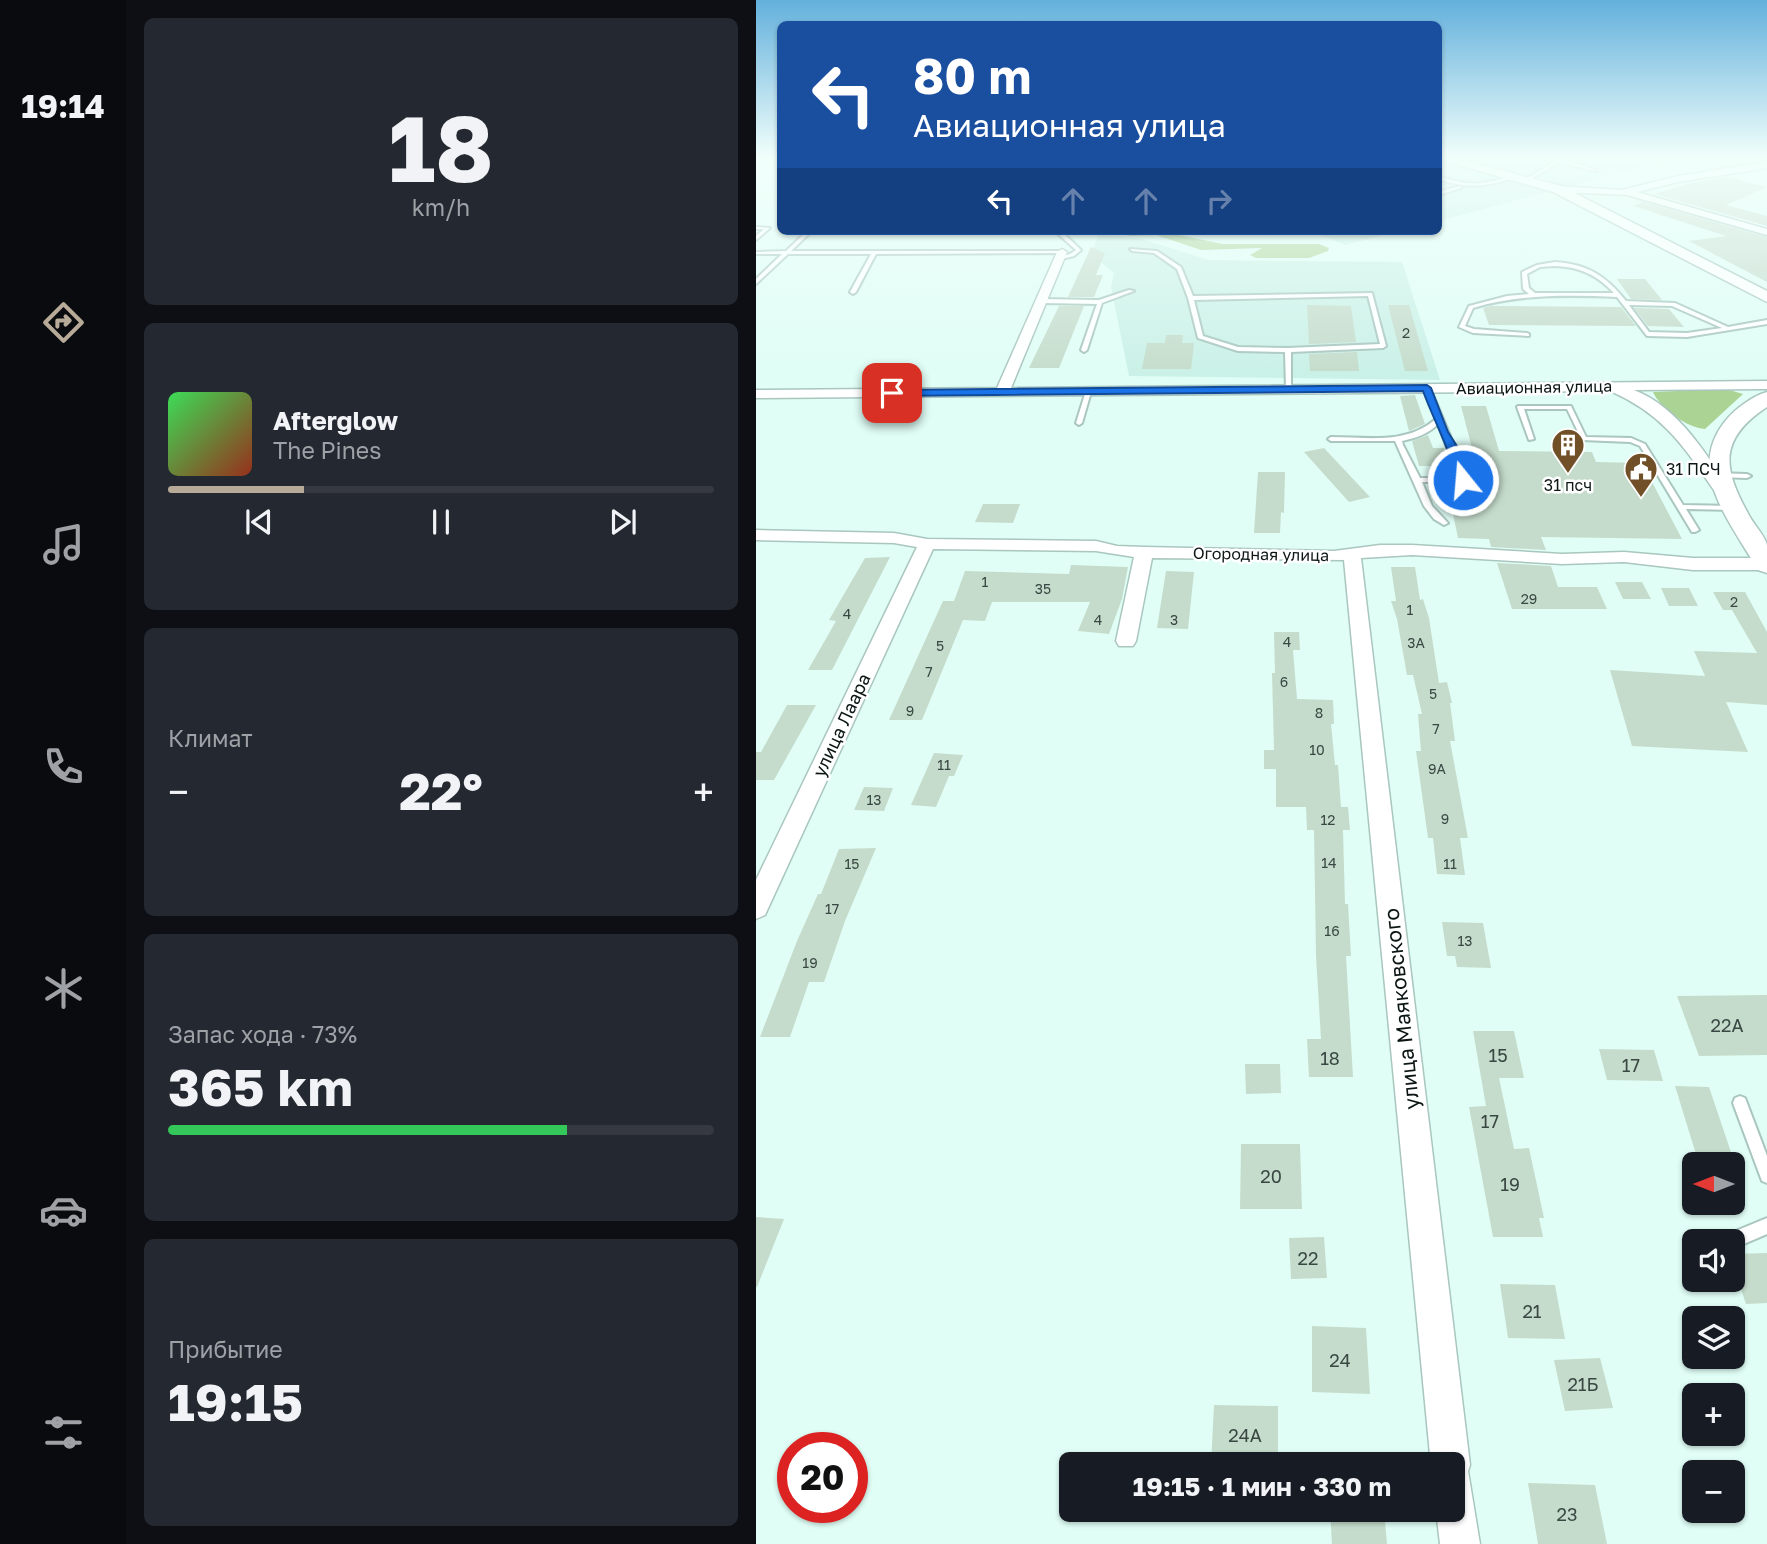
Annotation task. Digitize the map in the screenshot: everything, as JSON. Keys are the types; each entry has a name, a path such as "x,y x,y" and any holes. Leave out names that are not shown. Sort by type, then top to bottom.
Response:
{"main road":[{"path":"1639,231 1767,297"},
{"path":"1767,398 1746,410 1729,425 1718,444 1718,475 1767,564"}],"street":[{"path":"1002,393 1060,256"},
{"name":"Авиационная улица","path":"756,394 1767,385"},
{"path":"1605,386 1640,398 1668,420 1698,454 1735,508"},
{"name":"Огородная улица","path":"756,535 894,538 927,544 1096,546 1117,551 1144,552 1352,554 1412,550 1562,559 1624,557 1693,564 1767,564"},
{"name":"улица Лаара","path":"756,907 927,544"},
{"path":"1126,640 1144,552"},
{"name":"улица Маяковского","path":"1352,554 1450,1452"},
{"path":"1457,1522 1460,1544"}],"lane":[{"path":"756,282 806,235"},
{"path":"756,253 875,252 1060,256 1072,255 1079,250 1062,235"},
{"path":"1132,250 1154,252 1180,268 1191,298 1200,337 1238,349 1383,346 1370,294 1191,298"},
{"path":"853,292 875,252"},
{"path":"1533,294 1526,289 1524,273 1536,265 1574,263 1596,272 1647,334 1687,335 1767,322"},
{"path":"1041,301 1100,302 1131,291"},
{"path":"1527,335 1473,331 1462,327 1471,307 1494,298 1533,294 1617,295"},
{"path":"1084,350 1100,302"},
{"path":"1624,303 1673,303 1725,327"},
{"path":"1288,350 1288,389"},
{"path":"1417,480 1463,480 1456,454 1438,421 1427,388"},
{"path":"1079,423 1088,392"},
{"path":"1531,439 1520,407 1569,407 1584,439 1631,440 1643,445 1695,530"},
{"path":"1331,439 1398,440 1421,435 1438,421"},
{"path":"1398,440 1417,480 1422,499 1444,523"},
{"path":"1718,475 1747,477"},
{"path":"1682,508 1735,508"},
{"path":"1740,1103 1767,1176"},
{"path":"1745,1235 1767,1226"}],"shaded area":[{"path":"1098,235 1113,235 1142,239 1209,260 1402,262 1440,380 1129,376 1111,287 1114,273 1091,254"},
{"path":"1321,235 1384,235 1345,245"}],"green space":[{"path":"1156,235 1179,235 1223,244 1319,244 1329,248 1328,251 1309,258 1256,258 1250,255 1262,248 1201,250"},
{"path":"1726,389 1743,394 1705,429 1690,425 1675,416 1653,392"}],"building":[{"path":"1711,231 1746,231 1767,237 1767,282 1689,241 1726,236"},
{"path":"1091,247 1105,253 1096,275 1103,275 1094,297 1068,297"},
{"path":"1617,279 1645,279 1662,300 1631,299"},
{"path":"1307,305 1351,306 1356,342 1309,344"},
{"path":"1388,305 1409,305 1428,371 1405,371"},
{"path":"1059,306 1084,306 1059,368 1029,368"},
{"path":"1621,307 1636,326 1489,325 1483,308"},
{"path":"1634,308 1669,309 1684,327 1648,326"},
{"path":"1166,335 1183,335 1182,343 1194,343 1191,369 1142,369 1147,343 1165,343"},
{"path":"1357,352 1359,371 1310,371 1309,354"},
{"path":"1415,395 1425,424 1409,431 1400,396"},
{"path":"1461,406 1486,406 1499,451 1592,452 1596,462 1642,463 1682,539 1541,537 1546,550 1491,547 1489,539 1458,538 1447,485 1463,485 1469,481 1458,448 1472,448"},
{"path":"1428,435 1433,448 1444,448 1455,475 1445,475 1443,466 1419,466 1412,441"},
{"path":"1324,448 1370,497 1349,502 1304,452"},
{"path":"1258,472 1285,472 1284,513 1281,512 1280,533 1254,533"},
{"path":"983,504 1020,504 1013,523 975,522"},
{"path":"890,557 832,670 808,670 836,621 829,620 865,558"},
{"path":"1497,563 1551,566 1558,587 1597,587 1607,609 1512,609"},
{"path":"1071,565 1128,567 1122,599 1109,634 1078,631 1090,602 992,602 985,621 963,620 922,720 889,720 943,601 954,601 965,571 1069,574"},
{"path":"1391,567 1415,567 1420,600 1423,599 1429,618 1439,683 1447,682 1452,703 1455,741 1450,741 1468,838 1460,838 1465,875 1437,874 1433,838 1428,838 1416,751 1421,751 1418,714 1422,714 1413,675 1407,675 1391,601 1396,601"},
{"path":"1166,571 1194,572 1188,629 1157,628"},
{"path":"1615,582 1642,582 1651,599 1623,599"},
{"path":"1661,588 1689,588 1698,606 1669,606"},
{"path":"1713,592 1745,592 1767,632 1767,705 1726,702 1748,752 1632,746 1610,670 1705,676 1694,651 1757,653 1732,610 1723,610"},
{"path":"1274,632 1299,632 1300,650 1293,650 1297,699 1333,700 1334,724 1331,724 1335,765 1338,765 1341,807 1348,807 1350,830 1343,830 1345,904 1348,904 1351,956 1346,956 1353,1077 1309,1077 1307,1039 1321,1039 1316,956 1314,830 1307,830 1306,807 1276,807 1276,769 1264,769 1264,750 1274,750"},
{"path":"787,705 816,705 774,780 756,780 756,752 761,752"},
{"path":"934,753 963,755 954,776 949,776 936,807 911,805"},
{"path":"864,787 893,788 884,811 854,810"},
{"path":"876,848 845,921 824,982 809,982 790,1037 760,1037 797,941 818,894 821,894 839,849"},
{"path":"1442,922 1483,923 1491,968 1457,967 1455,956 1447,956"},
{"path":"1767,995 1767,1055 1699,1056 1677,996"},
{"path":"1473,1031 1514,1031 1524,1078 1499,1078 1514,1149 1529,1148 1544,1218 1539,1218 1543,1237 1493,1237 1469,1107 1486,1106"},
{"path":"1599,1049 1654,1050 1663,1081 1607,1080"},
{"path":"1245,1064 1280,1064 1281,1093 1246,1094"},
{"path":"1675,1086 1709,1087 1731,1152 1695,1152"},
{"path":"1241,1144 1300,1144 1302,1209 1240,1209"},
{"path":"756,1217 784,1219 757,1287 756,1287"},
{"path":"1324,1237 1327,1278 1291,1279 1289,1238"},
{"path":"1767,1253 1767,1303 1746,1304 1742,1292 1745,1292 1745,1254"},
{"path":"1500,1284 1555,1285 1565,1339 1508,1338"},
{"path":"1312,1326 1366,1328 1370,1394 1312,1392"},
{"path":"1600,1358 1613,1408 1565,1411 1554,1360"},
{"path":"1214,1405 1278,1406 1278,1452 1212,1452"},
{"path":"1528,1483 1595,1485 1607,1544 1538,1544"},
{"path":"1331,1522 1385,1522 1387,1544 1332,1544"}],"place":[{"name":"31 псч","path":"1568,475"},
{"name":"31 ПСЧ","path":"1641,499"}],"route":[{"path":"892,393 1427,388 1438,421 1456,454 1463,480"}]}
